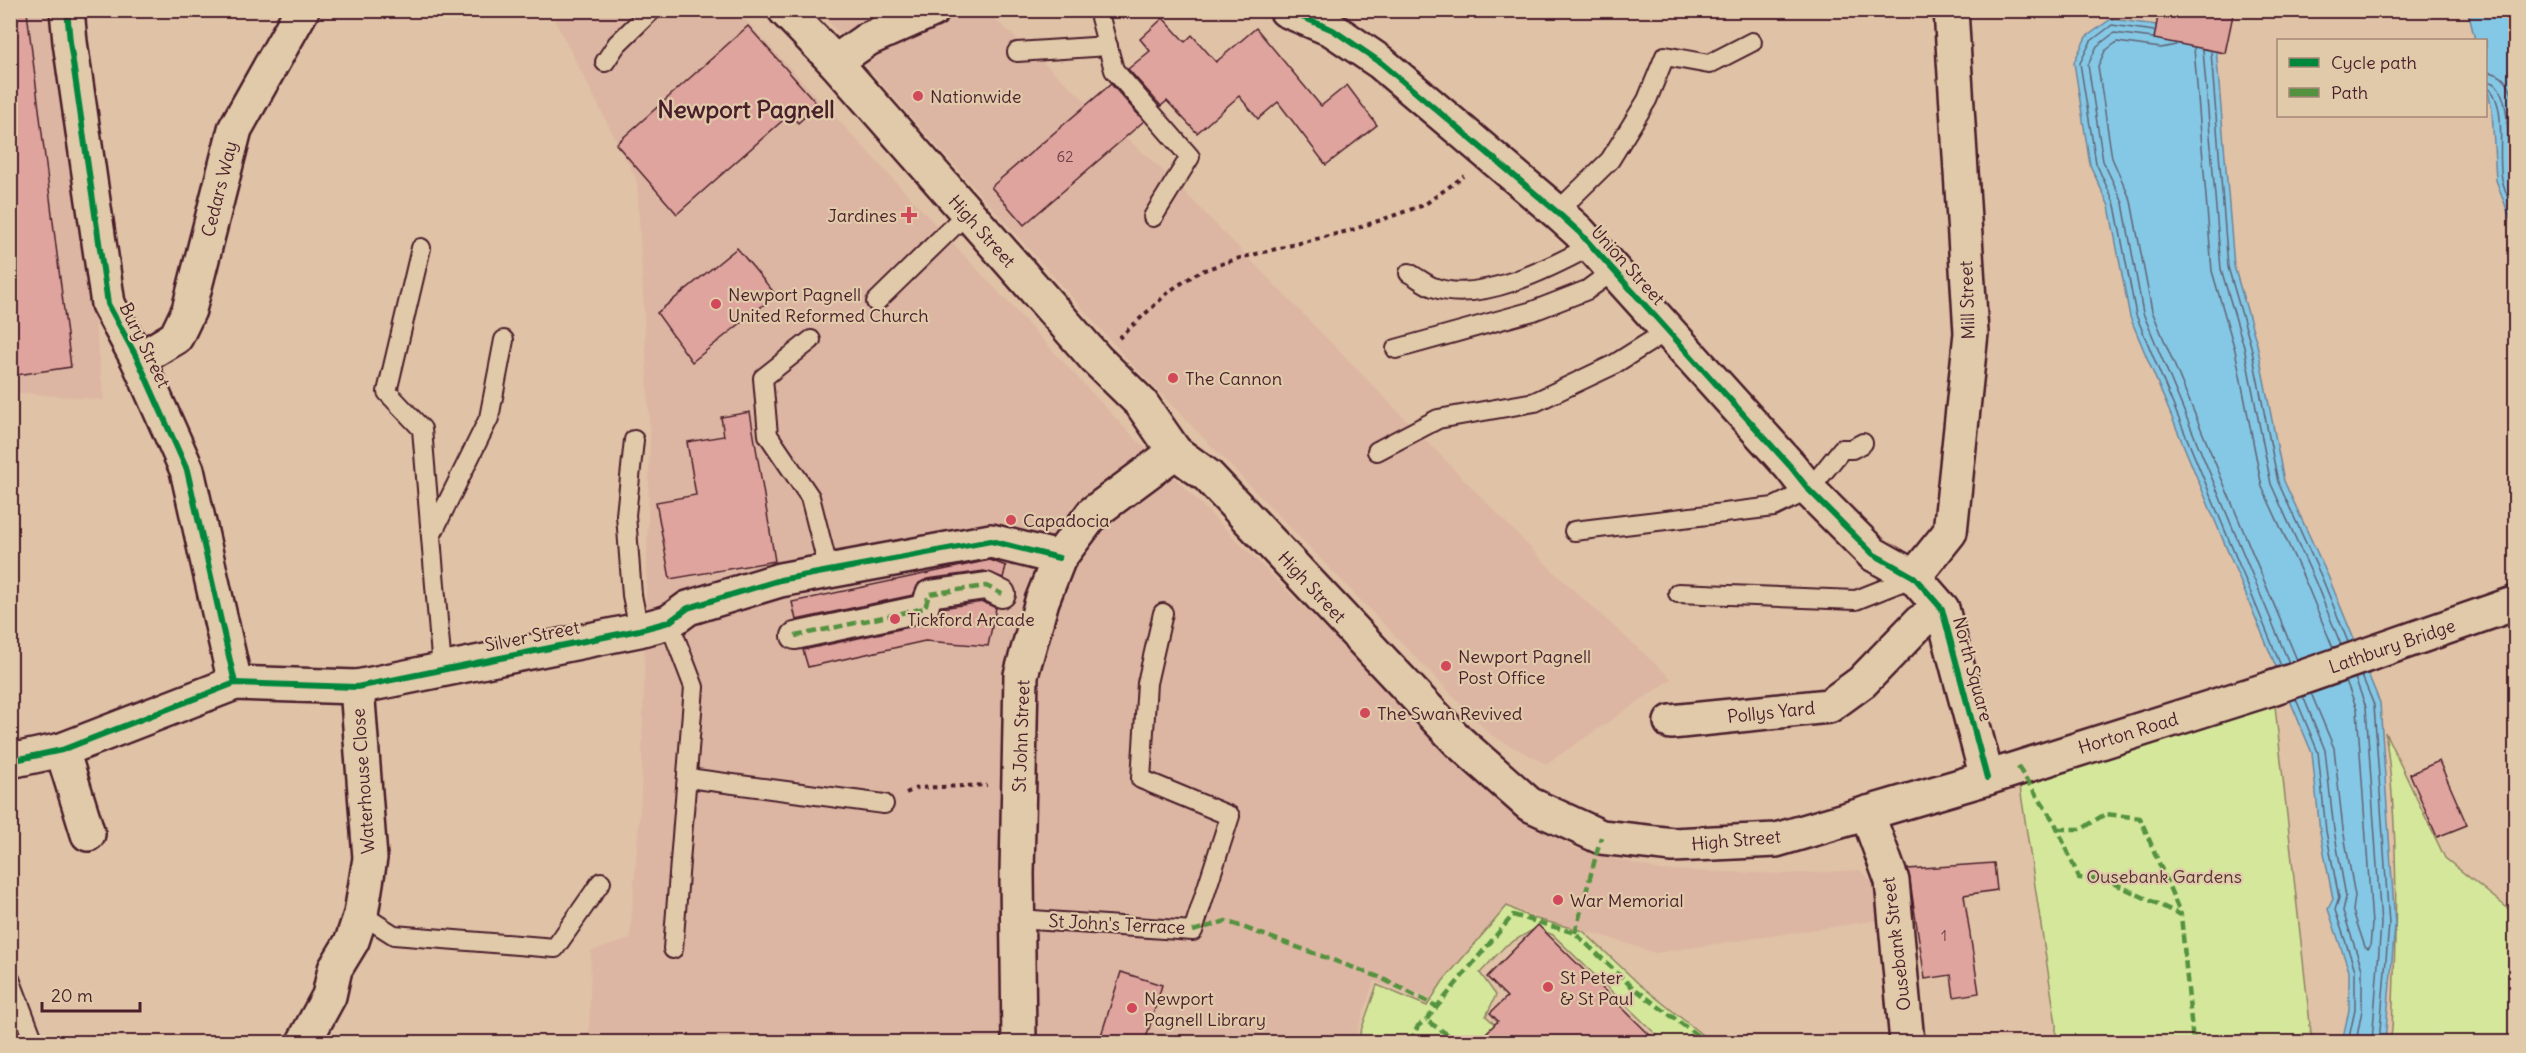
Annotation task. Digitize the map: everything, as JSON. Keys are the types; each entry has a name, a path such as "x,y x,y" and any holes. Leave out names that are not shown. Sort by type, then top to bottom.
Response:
{"street":[{"name":"Bury Street","path":"67,10 108,304 138,360 187,470 235,683"},
{"name":"Cedars Way","path":"138,360 176,337 185,319 235,129 302,10"},
{"name":"High Street","path":"785,10 835,62 966,214 1096,359 1141,403 1175,452 1208,476 1458,741 1529,804 1601,837 1673,845 1776,840 1987,778"},
{"path":"835,62 868,39 933,10"},
{"name":"Union Street","path":"1286,10 1333,30 1380,62 1557,212 1591,246 1799,478 1873,555 1914,577"},
{"name":"Mill Street","path":"1914,577 1950,532 1971,333 1951,10"},
{"name":"St John Street","path":"1019,1042 1018,919 1022,675 1042,601 1059,558 1093,513 1175,452"},
{"name":"Silver Street","path":"10,761 62,750 235,683 357,687 654,626 688,608 780,580 991,541 1059,558"},
{"name":"North Square","path":"1914,577 1942,609 1987,778"},
{"path":"795,636 925,608 929,594 986,586 1002,594"},
{"name":"Lathbury Bridge","path":"2269,688 2516,603"},
{"name":"Pollys Yard","path":"1671,722 1828,706 1862,682 1920,622 1942,609"},
{"name":"Waterhouse Close","path":"304,1042 328,996 335,969 352,941 361,914 370,858 357,687"},
{"name":"Horton Road","path":"1987,778 2269,688"},
{"path":"62,750 88,834"},
{"name":"Ousebank Street","path":"1867,813 1892,881 1907,1042"}],"lane":[{"path":"605,62 617,44 652,10"},
{"path":"1098,10 1114,70 1190,157 1153,217"},
{"path":"1557,212 1610,160 1647,100 1665,56 1709,64 1752,42"},
{"path":"1017,52 1108,46"},
{"path":"876,302 966,214"},
{"path":"1409,273 1434,288 1464,291 1510,283 1545,270 1591,246"},
{"path":"421,248 387,392 422,429 442,669"},
{"path":"1396,349 1533,311 1587,290 1613,271"},
{"path":"1377,451 1438,419 1535,402 1613,365 1667,331"},
{"path":"431,535 489,418 504,340"},
{"path":"811,340 763,378 768,435 810,497 829,571"},
{"path":"634,440 626,515 632,595 694,687 673,949"},
{"path":"1574,531 1774,507 1799,478 1842,449 1852,449 1863,443"},
{"path":"1678,593 1856,600 1914,577"},
{"name":"St John's Terrace","path":"1018,919 1193,930 1230,816 1141,779 1147,683 1163,613"},
{"path":"688,778 884,804"},
{"path":"361,914 394,935 555,948 601,882"},
{"path":"10,979 34,1042"}],"path":[{"path":"1096,359 1171,290 1199,272 1236,259 1352,230 1424,204 1492,156"},
{"path":"884,804 917,788 1020,783"}],"shaded area":[{"path":"10,11 58,11 104,400 11,392"},
{"path":"550,11 737,11 1120,423 1460,764 1533,821 1574,848 1660,870 1787,874 1860,870 1876,885 1886,919 1655,953 1545,920 1506,905 1430,998 1374,981 1354,1042 589,1042 591,951 630,939 641,795 650,437 637,181"},
{"path":"820,11 986,11 1169,176 1556,574 1672,679 1546,764 1492,736 1129,361 886,89"}],"green space":[{"name":"Ousebank Gardens","path":"2274,697 2312,1042 2056,1042 2056,1024 2020,787 2175,735"},
{"path":"2385,732 2445,858 2515,914 2515,1042 2390,1042 2396,881 2393,806"},
{"path":"1507,906 1529,917 1583,931 1639,984 1711,1042 1664,1042 1553,935 1536,928 1505,946 1480,973 1496,995 1486,1016 1513,1042 1357,1042 1377,985 1427,1006 1443,981"}],"water":[{"path":"2213,11 2234,266 2257,344 2284,481 2328,576 2380,703 2395,925 2385,1042 2342,1042 2349,1010 2349,971 2328,909 2333,899 2320,832 2312,753 2130,317 2109,206 2090,165 2074,62 2086,37 2111,19 2164,26"},
{"path":"2468,11 2515,11 2515,231 2496,180 2492,110 2487,88 2487,39 2475,39"}],"building":[{"path":"2159,10 2234,10 2225,53 2154,39"},
{"path":"27,12 71,367 10,376 10,13"},
{"path":"1163,18 1185,42 1192,35 1216,62 1256,28 1321,106 1347,85 1377,125 1326,165 1278,102 1258,119 1239,96 1197,133 1167,101 1161,106 1128,69 1150,51 1140,39"},
{"path":"748,26 818,105 798,123 790,114 677,214 616,144"},
{"path":"1111,84 1144,121 1024,225 991,187"},
{"name":"Newport Pagnell United Reformed Church","path":"737,248 776,295 692,362 657,313"},
{"path":"750,412 775,561 670,579 656,502 696,495 687,442 724,436 721,417"},
{"path":"990,560 1006,566 1003,578 984,571 927,579 919,583 913,595 796,620 792,602"},
{"path":"983,602 996,608 988,646 925,641 808,667 803,650 928,623 936,618 941,608"},
{"path":"2439,761 2467,825 2437,837 2410,774"},
{"path":"1994,863 1997,890 1964,895 1979,993 1954,997 1951,975 1925,979 1908,869"},
{"name":"St Peter & St Paul","path":"1538,925 1657,1042 1477,1042 1498,1021 1490,1013 1507,997 1487,977"},
{"name":"Newport Pagnell Library","path":"1121,972 1162,985 1145,1042 1099,1042"}],"marked path":[{"path":"795,636 925,608 929,594 986,586 1002,594"},
{"path":"2018,767 2055,823 2079,878 2107,880 2181,915 2193,1042"},
{"path":"2058,829 2082,829 2105,814 2140,818 2181,915"},
{"path":"1575,933 1601,837"},
{"path":"1459,1042 1426,1020 1513,915 1575,933 1631,986 1706,1042"},
{"path":"1193,931 1226,921 1379,977 1436,1006"},
{"path":"1410,1042 1418,1026 1426,1020"}],"cycle path":[{"path":"67,10 108,304 138,360 187,470 235,683"},
{"path":"1286,10 1333,30 1380,62 1557,212 1579,232 1809,490 1873,554 1914,577 1942,609 1987,778"},
{"path":"10,761 62,750 235,683 357,687 639,630 669,622 688,608 780,580 991,541 1059,558"}],"place":[{"name":"Nationwide","path":"918,96"},
{"name":"Jardines","path":"909,215"},
{"name":"Newport Pagnell United Reformed Church","path":"716,304"},
{"name":"The Cannon","path":"1173,378"},
{"name":"Capadocia","path":"1011,520"},
{"name":"Tickford Arcade","path":"895,619"},
{"name":"Newport Pagnell Post Office","path":"1446,666"},
{"name":"The Swan Revived","path":"1365,713"},
{"name":"War Memorial","path":"1558,900"},
{"name":"St Peter & St Paul","path":"1548,987"},
{"name":"Newport Pagnell Library","path":"1132,1008"}],"district":[{"name":"Newport Pagnell","path":"746,109"}]}
